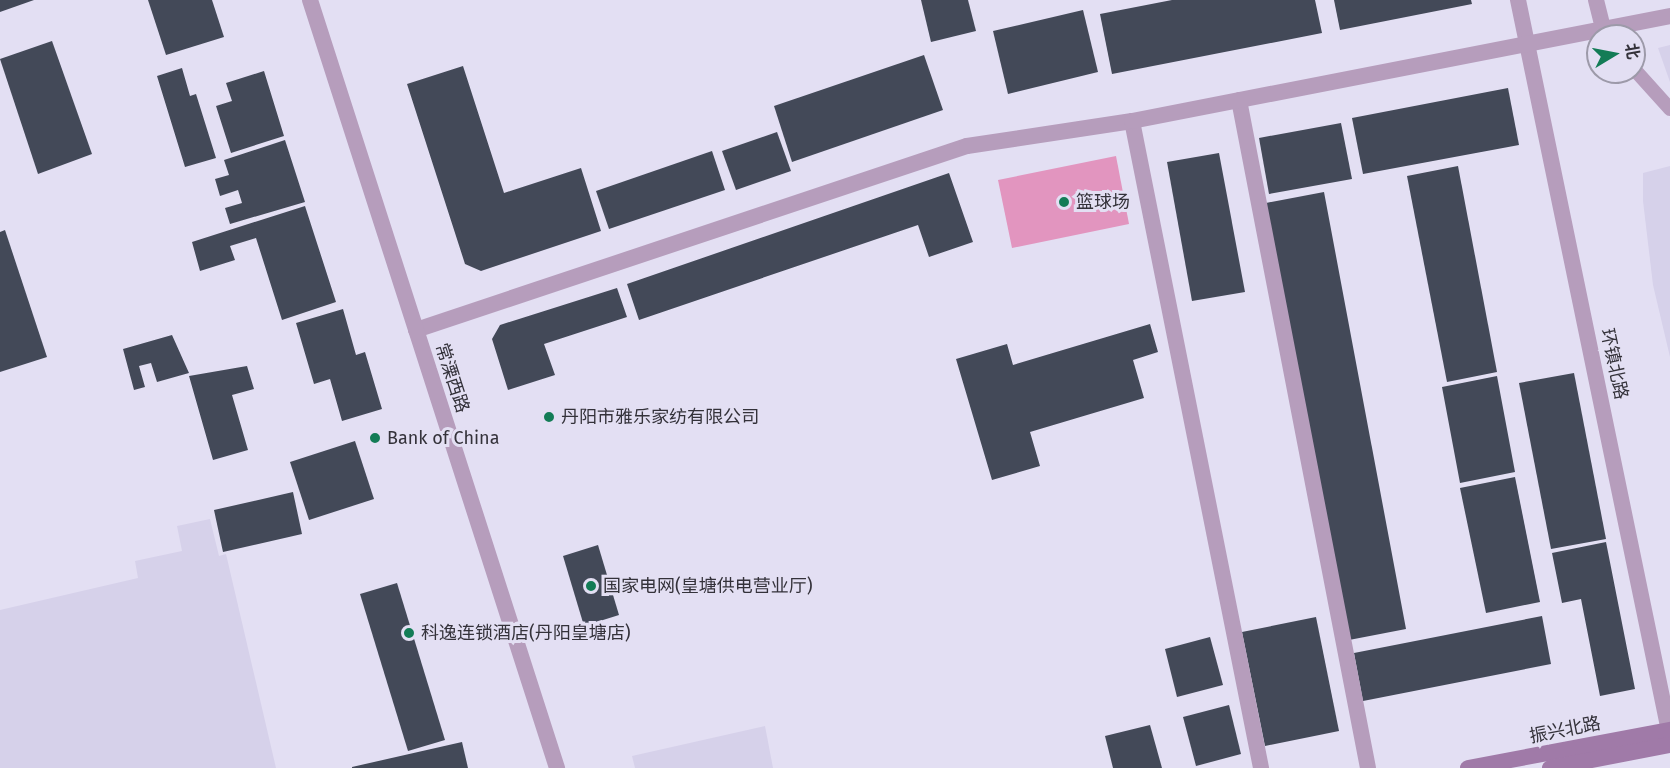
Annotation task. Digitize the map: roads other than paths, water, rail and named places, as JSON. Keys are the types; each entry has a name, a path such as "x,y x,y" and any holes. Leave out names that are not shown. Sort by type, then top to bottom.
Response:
{"main road":[{"name":"振兴北路","path":"1468,768 1670,730"},
{"name":"振兴北路","path":"1550,768 1670,745"}],"street":[{"name":"常溧西路","path":"310,0 557,768"},
{"name":"环镇北路","path":"1518,0 1670,736"},
{"path":"1596,0 1604,24"},
{"path":"1638,24 1670,16"},
{"path":"416,330 967,146 1132,121 1528,42 1586,35"},
{"path":"1239,99 1368,768"},
{"path":"1132,121 1261,768"}],"lane":[{"path":"1646,82 1670,109"}],"place":[{"name":"篮球场","path":"1064,202"},
{"name":"丹阳市雅乐家纺有限公司","path":"549,417"},
{"name":"Bank of China","path":"375,438"},
{"name":"国家电网(皇塘供电营业厅)","path":"591,586"},
{"name":"科逸连锁酒店(丹阳皇塘店)","path":"409,633"}]}
